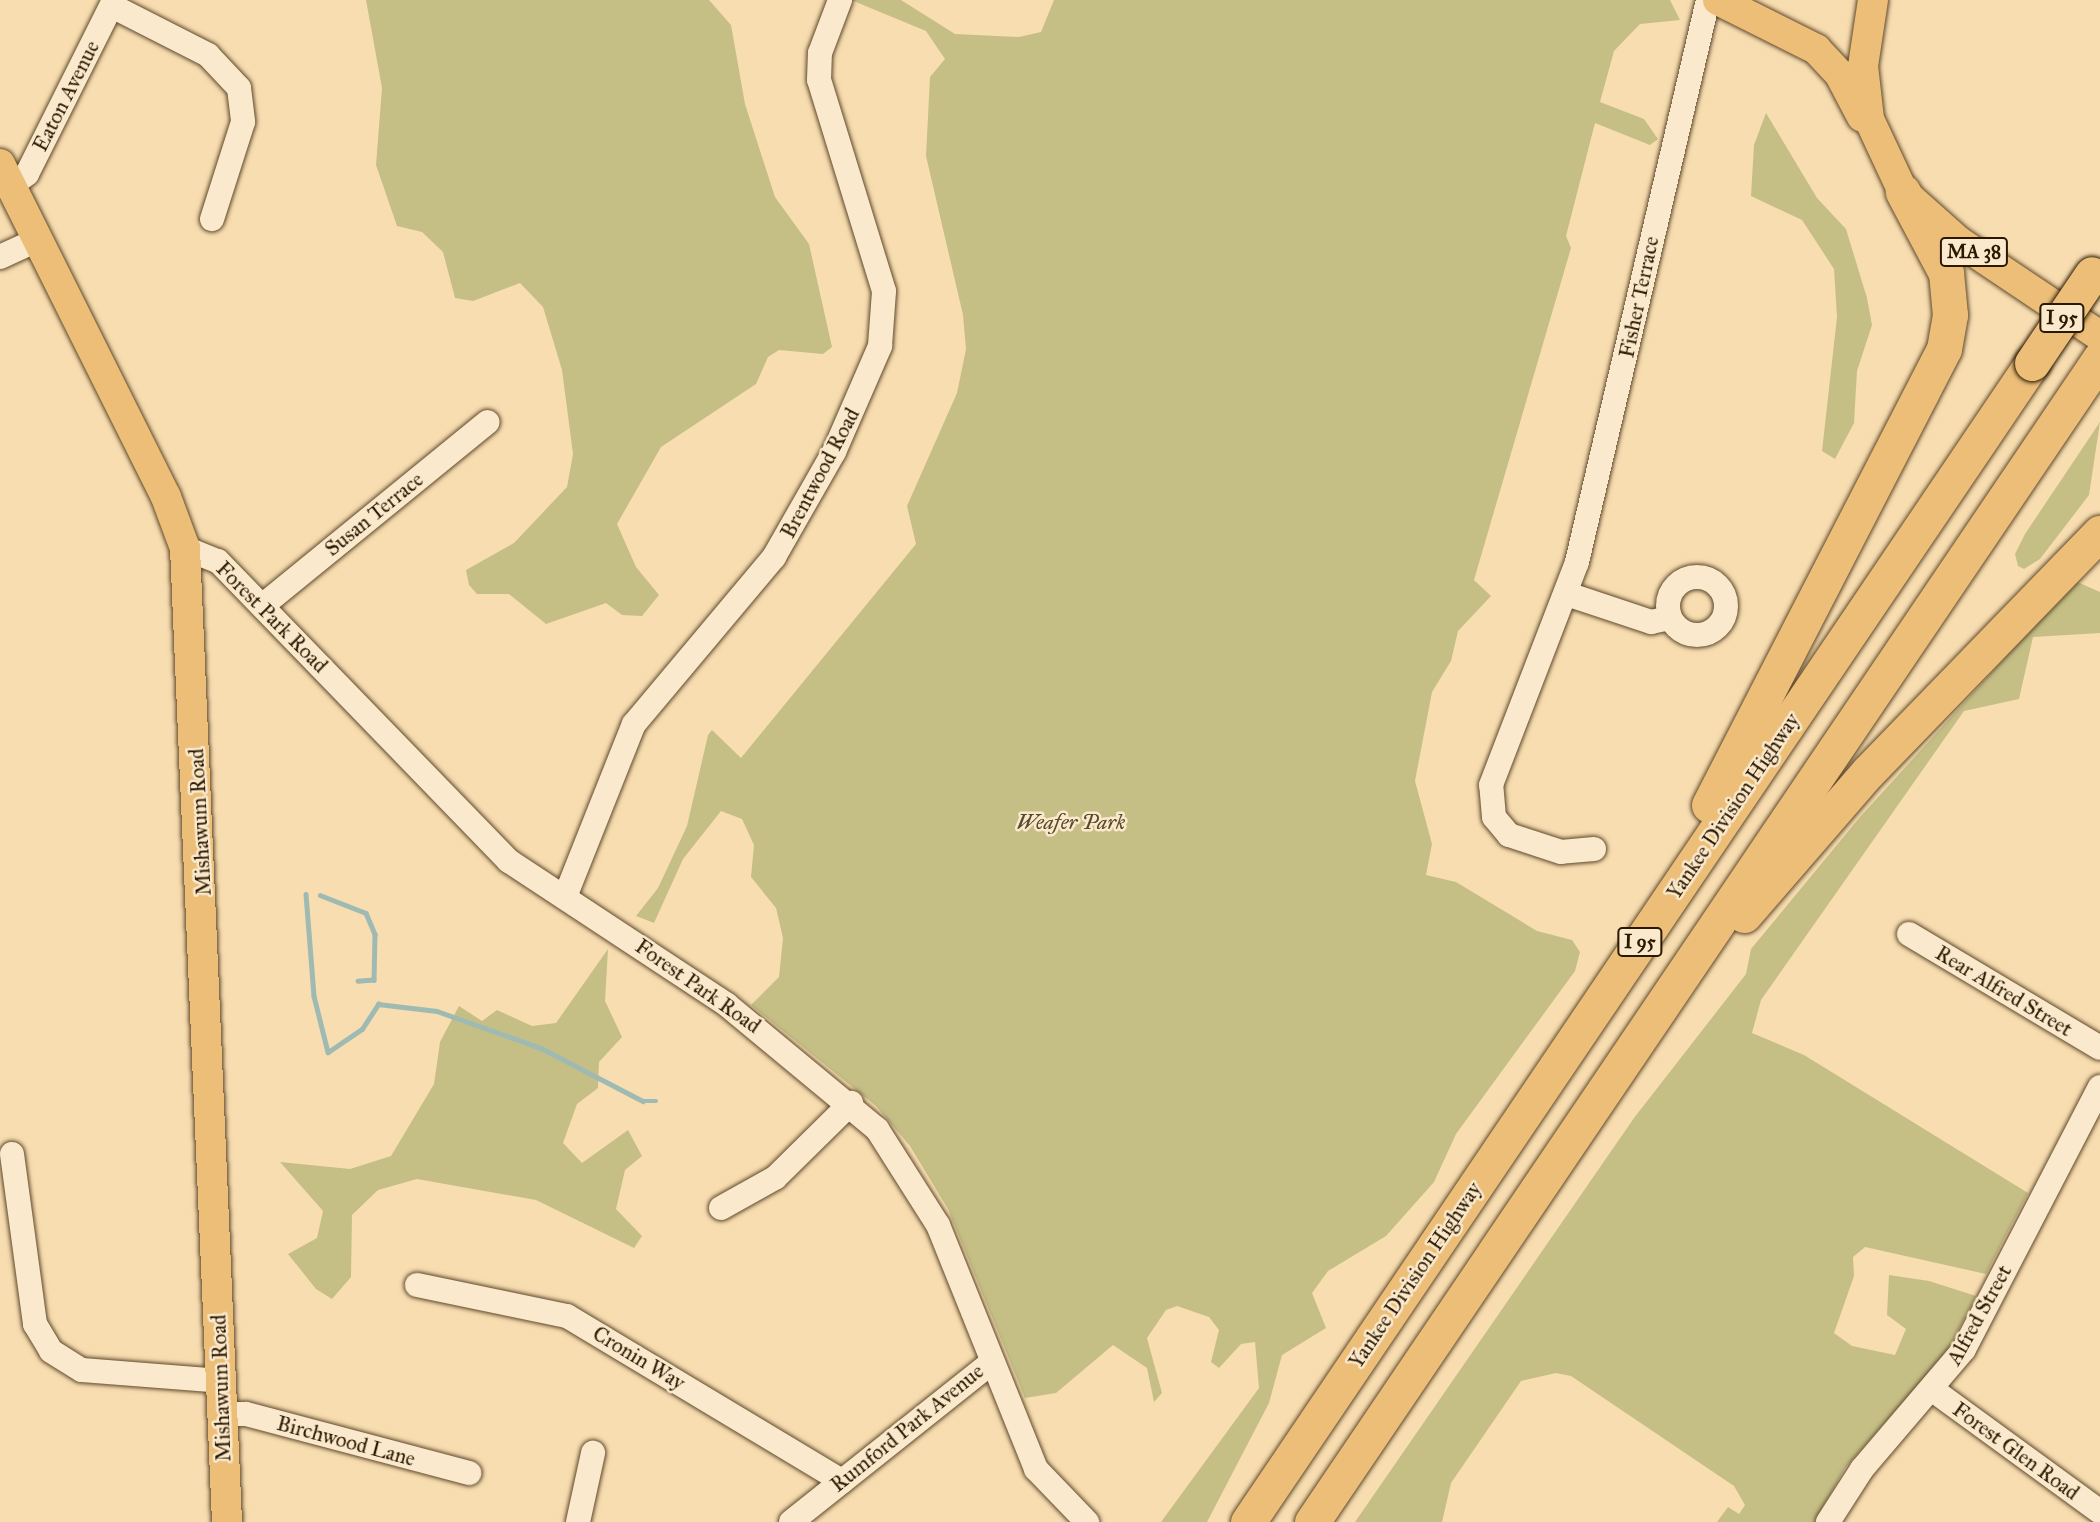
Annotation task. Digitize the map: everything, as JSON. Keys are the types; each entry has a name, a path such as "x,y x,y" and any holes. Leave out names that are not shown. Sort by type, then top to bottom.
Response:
{"highway":[{"path":"1590,1017 1745,740 1944,349 1950,316 1946,273 1903,192"},
{"name":"Yankee Division Highway","path":"1248,1522 2096,268"},
{"name":"I 95","path":"1312,1522 2100,358"},
{"path":"1641,1035 1868,772 2100,533"}],"main road":[{"name":"MA 38","path":"1718,0 1816,48 1840,75 1903,192 1958,241 2100,336"},
{"path":"1873,0 1863,66 1875,142"},
{"name":"Mishawum Road","path":"6,175 166,496 185,548 227,1522"}],"street":[{"name":"Brentwood Road","path":"565,897 634,724 774,557 834,452 880,346 884,291 819,80 820,54 840,0"},
{"name":"Fisher Terrace","path":"1594,849 1561,852 1520,841 1497,824 1490,801 1497,765 1567,594 1709,0"},
{"path":"113,3 208,55 239,88 242,129 212,219"},
{"name":"Eaton Avenue","path":"6,175 27,174 113,3"},
{"path":"0,257 37,240"},
{"name":"Susan Terrace","path":"262,606 488,422"},
{"name":"Forest Park Road","path":"185,548 214,558 496,849 703,987 851,1103 898,1153 930,1206 1026,1450 1071,1517"},
{"path":"1567,594 1648,622 1670,618"},
{"name":"Rear Alfred Street","path":"1909,934 2100,1048"},
{"name":"Alfred Street","path":"1828,1522 1862,1469 1933,1390 1971,1336 2100,1087"},
{"path":"721,1208 775,1178 851,1103"},
{"path":"12,1154 35,1324 51,1351 82,1370 221,1381"},
{"name":"Cronin Way","path":"417,1285 567,1316 842,1480"},
{"name":"Rumford Park Avenue","path":"791,1522 992,1362"},
{"name":"Forest Glen Road","path":"1933,1390 2100,1512"},
{"name":"Birchwood Lane","path":"222,1413 248,1414 469,1473"},
{"path":"578,1522 593,1453"}],"green space":[{"path":"366,0 709,0 731,25 745,104 775,197 809,244 832,347 823,354 779,350 768,357 756,384 661,447 617,524 636,567 659,595 642,616 622,615 606,603 546,624 509,594 477,594 469,585 466,570 514,543 567,487 573,454 562,370 543,307 520,283 473,301 455,298 443,252 422,232 397,226 376,165 382,88"},
{"name":"Weafer Park","path":"851,0 901,0 955,34 1019,37 1041,32 1054,0 1670,0 1680,20 1640,24 1614,51 1600,102 1644,119 1658,139 1650,145 1595,123 1566,236 1571,248 1474,580 1491,596 1458,631 1451,661 1432,692 1415,781 1432,844 1426,875 1456,882 1537,931 1572,940 1580,952 1575,971 1456,1134 1434,1182 1386,1236 1328,1271 1312,1293 1326,1328 1282,1355 1269,1403 1207,1522 1161,1522 1259,1388 1255,1342 1241,1344 1219,1368 1211,1362 1219,1330 1209,1317 1177,1306 1166,1310 1147,1338 1162,1393 1154,1402 1147,1368 1113,1345 1056,1393 1025,1398 948,1209 910,1146 876,1106 751,1005 779,977 783,938 776,908 751,877 754,845 742,819 721,811 683,859 654,923 636,916 658,888 687,826 708,735 712,730 741,758 916,544 907,506 957,393 966,349 963,315 926,156 930,77 945,59 926,31"},
{"path":"1766,113 1817,198 1846,229 1867,298 1872,325 1857,371 1854,423 1835,459 1822,451 1837,317 1834,269 1802,220 1751,196 1754,145"},
{"path":"2100,422 2089,495 2040,559 2024,569 2018,566 2015,554 2025,534"},
{"path":"2075,581 2100,592 2100,633 2033,637 2019,699 1964,711 1761,1000 1752,1033 1804,1055 2028,1193 1986,1274 1865,1247 1853,1257 1854,1276 1834,1333 1852,1346 1895,1355 1906,1329 1887,1315 1889,1275 1929,1281 1976,1296 1946,1353 1845,1468 1814,1522 1717,1522 1728,1507 1739,1514 1745,1505 1734,1486 1571,1376 1556,1373 1521,1381 1451,1483 1442,1522 1355,1522 1634,1118 1746,974 1751,949 1860,817"},
{"path":"608,949 605,1001 622,1037 599,1062 598,1088 577,1104 563,1143 582,1163 628,1130 642,1156 625,1170 616,1209 642,1236 634,1248 536,1200 417,1179 378,1190 352,1215 351,1277 332,1299 316,1289 288,1254 317,1238 323,1211 280,1162 350,1169 391,1156 434,1084 440,1042 459,1006 482,1021 497,1010 532,1026 556,1023"}],"waterway":[{"path":"306,894 314,996 328,1052 362,1029 378,1004 437,1011 541,1048 643,1101 656,1101"},
{"path":"320,895 366,913 375,934 374,980 358,981"}]}
